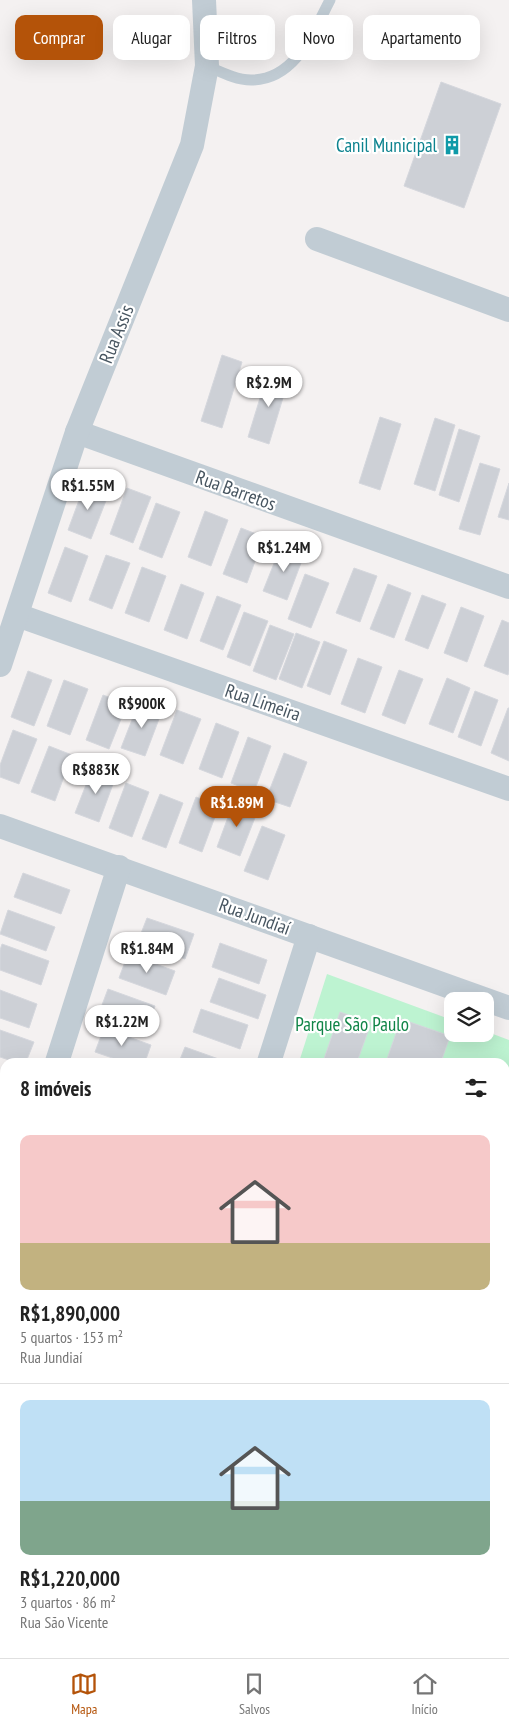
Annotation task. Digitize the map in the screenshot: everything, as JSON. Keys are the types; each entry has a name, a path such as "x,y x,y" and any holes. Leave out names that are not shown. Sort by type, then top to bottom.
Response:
{"street":[{"name":"Rua Assis","path":"0,665 77,432 192,145 208,66 204,0"},
{"path":"317,239 509,310"},
{"name":"Rua Barretos","path":"77,432 509,588"},
{"name":"Rua Limeira","path":"17,615 509,789"},
{"name":"Rua Jundiaí","path":"0,826 509,1008"},
{"path":"57,1058 119,867"},
{"path":"271,1058 309,936"}],"lane":[{"path":"208,66 230,76 250,80 273,77 292,63 308,43 330,0"}],"green space":[{"name":"Parque São Paulo","path":"327,974 444,1017 444,1042 494,1042 494,1034 509,1040 509,1058 300,1058"}],"building":[{"name":"Canil Municipal","path":"441,82 501,104 464,208 404,186"},
{"path":"222,355 242,362 222,428 201,421"},
{"path":"268,372 289,378 269,444 248,437"},
{"path":"380,417 401,424 380,490 359,483"},
{"path":"435,418 455,425 435,491 414,484"},
{"path":"459,429 480,436 459,502 439,495"},
{"path":"480,463 500,469 480,535 459,529"},
{"path":"509,483 509,520 498,517"},
{"path":"85,484 109,493 91,539 68,530"},
{"path":"127,488 151,497 133,543 110,534"},
{"path":"156,503 180,512 162,558 139,549"},
{"path":"205,511 228,520 211,566 188,557"},
{"path":"241,528 264,537 247,583 223,574"},
{"path":"281,546 304,555 287,600 263,591"},
{"path":"65,547 88,556 71,602 48,593"},
{"path":"106,555 130,563 112,609 89,600"},
{"path":"142,567 166,576 149,622 125,613"},
{"path":"354,568 377,576 360,622 336,613"},
{"path":"305,574 329,583 311,628 288,619"},
{"path":"181,584 204,593 187,639 164,630"},
{"path":"388,584 411,593 394,638 370,629"},
{"path":"422,595 446,604 428,649 405,640"},
{"path":"217,596 241,605 223,650 200,641"},
{"path":"461,607 484,616 467,662 444,653"},
{"path":"244,612 268,621 250,666 227,657"},
{"path":"502,620 509,623 508,675 484,666"},
{"path":"270,625 294,634 276,680 253,671"},
{"path":"296,633 320,642 302,688 279,679"},
{"path":"324,641 347,650 330,695 307,686"},
{"path":"358,658 382,667 365,713 341,704"},
{"path":"399,670 423,679 405,724 382,715"},
{"path":"28,671 52,680 34,726 11,717"},
{"path":"447,678 470,688 453,733 429,724"},
{"path":"64,680 88,689 70,735 47,726"},
{"path":"475,691 498,700 481,746 458,737"},
{"path":"103,695 127,704 109,749 86,740"},
{"path":"139,702 162,711 145,756 121,748"},
{"path":"509,708 509,761 491,753"},
{"path":"177,710 201,719 183,764 160,755"},
{"path":"216,723 239,732 222,778 199,769"},
{"path":"13,730 37,739 19,784 0,777 0,765"},
{"path":"248,737 271,746 254,792 231,783"},
{"path":"49,746 72,755 55,801 31,792"},
{"path":"284,753 307,762 290,807 266,799"},
{"path":"93,767 116,776 99,822 75,813"},
{"path":"126,783 149,792 132,837 109,828"},
{"path":"160,794 183,803 166,848 142,839"},
{"path":"196,797 219,806 202,852 179,843"},
{"path":"234,801 258,810 240,856 217,847"},
{"path":"262,826 285,835 268,880 244,871"},
{"path":"23,873 70,890 61,914 14,897"},
{"path":"8,910 55,927 46,951 0,934"},
{"path":"147,918 194,934 185,959 138,941"},
{"path":"220,943 267,960 259,984 212,967"},
{"path":"2,944 49,961 41,985 0,970 0,950"},
{"path":"128,954 175,971 166,995 119,978"},
{"path":"219,978 266,995 258,1019 210,1002"},
{"path":"108,989 155,1006 146,1030 99,1013"},
{"path":"0,990 37,1004 29,1028 0,1018"},
{"path":"201,1009 248,1025 240,1049 193,1032"},
{"path":"340,1012 371,1023 358,1058 324,1058"},
{"path":"401,1019 444,1034 444,1042 448,1042 442,1058 387,1058"},
{"path":"104,1028 151,1045 146,1058 112,1058 95,1052"},
{"path":"0,1030 34,1042 28,1058 0,1057"},
{"path":"185,1047 216,1058 181,1058"}],"place":[{"name":"Canil Municipal","path":"452,145"}]}
